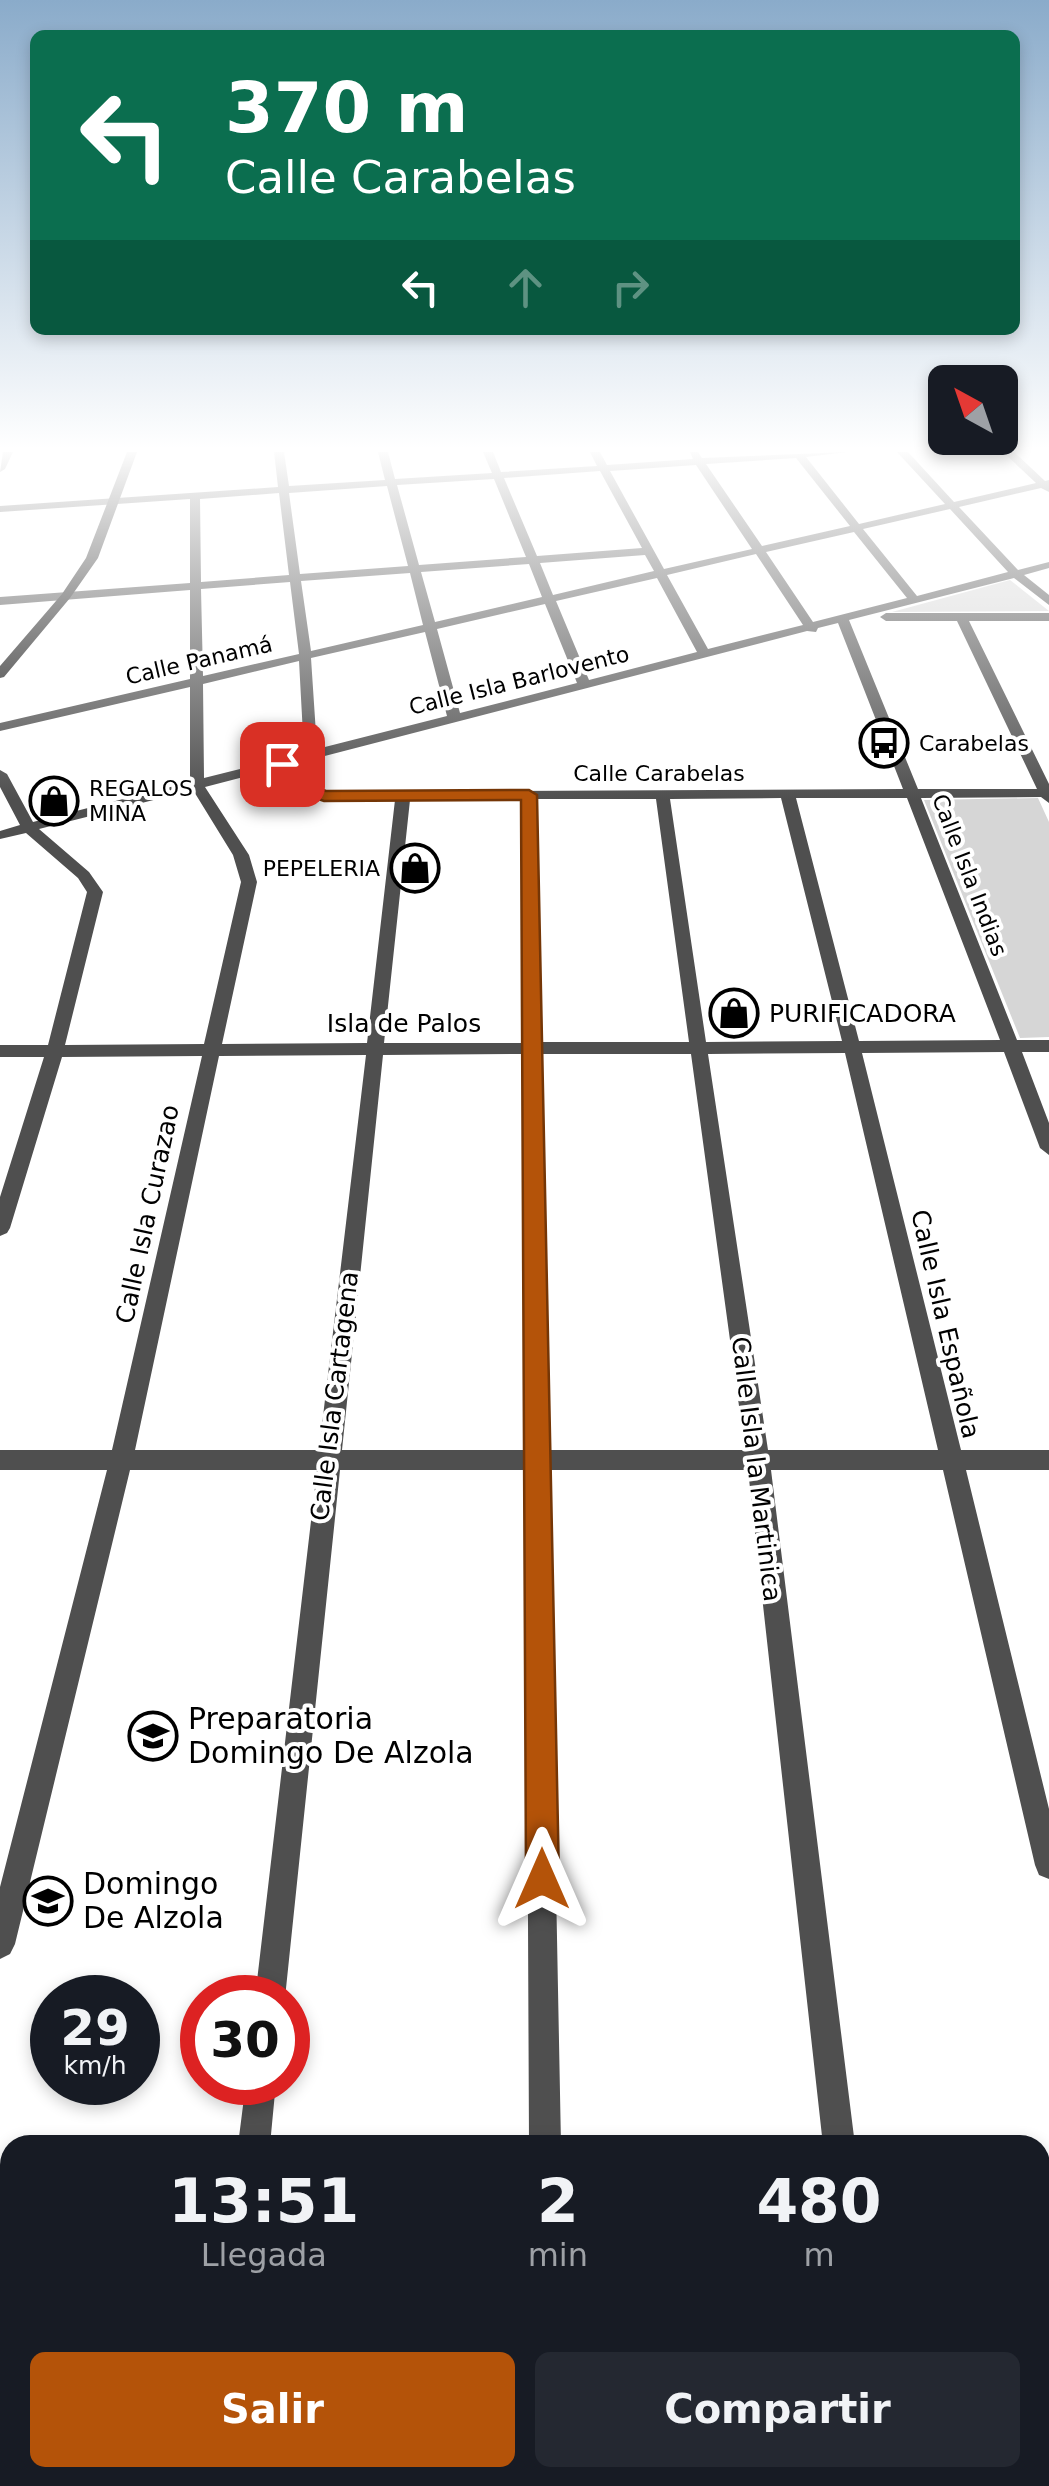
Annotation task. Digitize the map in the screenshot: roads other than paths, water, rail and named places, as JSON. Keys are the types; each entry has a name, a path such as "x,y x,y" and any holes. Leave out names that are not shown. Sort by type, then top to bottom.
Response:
{"main road":[{"path":"0,674 85,568"}],"street":[{"path":"196,568 198,785"},
{"path":"295,568 306,656 311,756"},
{"path":"0,601 426,568"},
{"path":"536,568 585,686"},
{"path":"657,568 705,655"},
{"name":"Calle Panamá","path":"0,727 685,568"},
{"path":"772,568 812,628"},
{"path":"889,568 915,601"},
{"path":"1008,568 1049,601"},
{"name":"Calle Isla Barlovento","path":"0,835 1037,568"},
{"path":"413,569 432,626 455,720"},
{"path":"850,618 1049,617"},
{"name":"Calle Isla Indias","path":"850,618 1049,1148"},
{"path":"962,618 1048,795"},
{"name":"Calle Carabelas","path":"282,764 301,788 312,794 1048,795"},
{"path":"0,774 29,828 84,875 94,892 54,1050 0,1228"},
{"name":"Calle Isla Curazao","path":"0,1944 121,1460 249,882 241,855 198,785"},
{"name":"Calle Isla la Martinica","path":"662,794 758,1460 838,2135"},
{"path":"529,795 545,2135"},
{"name":"Calle Isla Cartagena","path":"272,1975 326,1459 403,796"},
{"name":"Calle Isla Española","path":"788,796 855,1047 949,1460 1049,1865"},
{"name":"Isla de Palos","path":"0,1051 1049,1046"},
{"path":"0,1460 1049,1460"},
{"path":"255,2135 258,2105"}],"place":[{"name":"Carabelas","path":"884,743"},
{"name":"REGALOS MINA","path":"54,801"},
{"name":"PEPELERIA","path":"415,868"},
{"name":"PURIFICADORA","path":"734,1013"},
{"name":"Preparatoria Domingo De Alzola","path":"153,1736"},
{"name":"Domingo De Alzola","path":"48,1901"}]}
